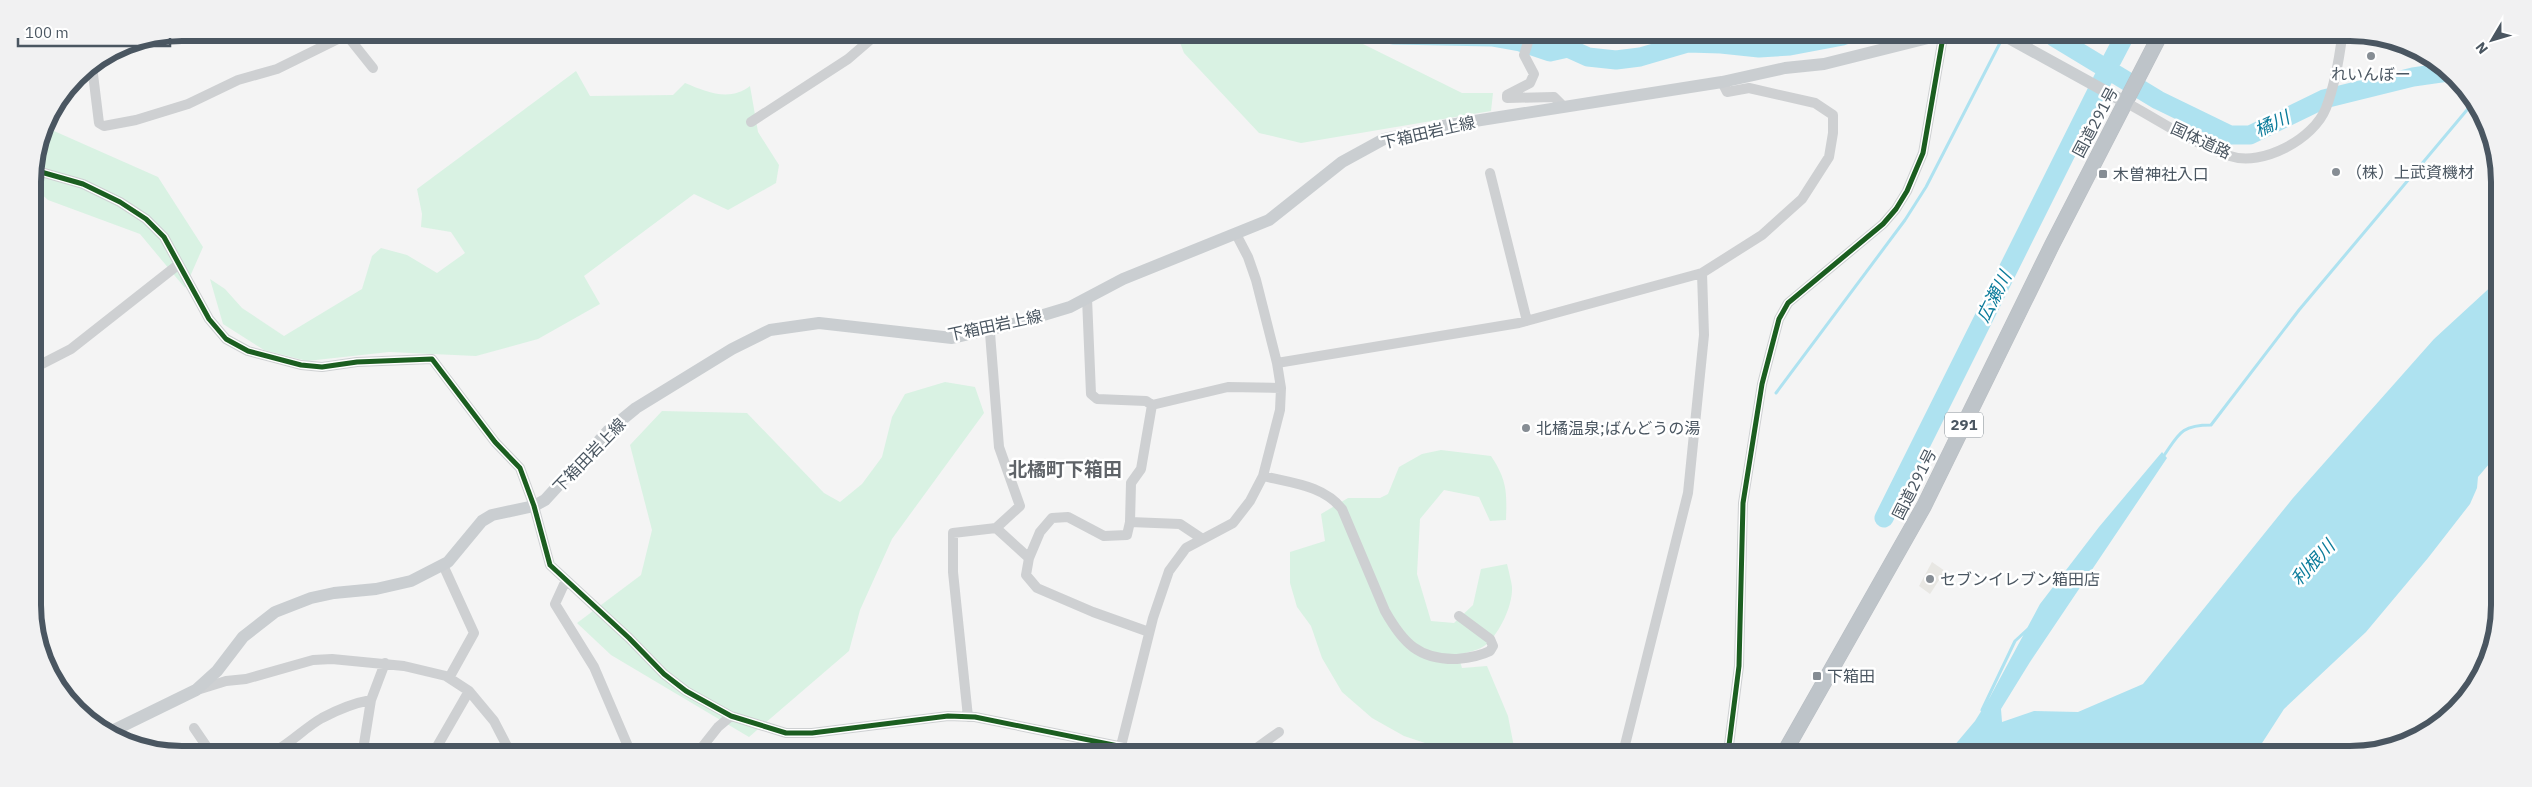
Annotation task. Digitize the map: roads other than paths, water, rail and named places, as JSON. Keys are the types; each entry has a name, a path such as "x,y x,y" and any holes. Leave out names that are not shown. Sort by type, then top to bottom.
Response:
{"highway":[{"name":"国道291号","path":"1788,745 1924,506 2157,41"}],"main road":[{"name":"下箱田岩上線","path":"116,729 196,690 217,671 243,637 274,612 311,598 334,592 398,585 443,565 457,555 482,521 492,515 534,506 544,500 608,431 636,408 732,349 770,330 819,323 952,338 1017,323 1070,307 1123,279 1269,220 1342,162 1384,139 1443,126 1722,82 1785,68 1824,64 1915,41"},
{"path":"2016,41 2108,92 2128,96"}],"street":[{"path":"1528,41 1524,55 1534,74 1530,84 1507,95 1508,98 1554,97 1563,106"},
{"path":"1729,745 1739,666 1744,503 1762,384 1779,318 1788,303 1883,224 1896,209 1907,191 1923,154 1942,41"},
{"name":"国体道路","path":"2128,96 2232,157 2251,158 2281,151 2298,140 2312,127 2326,109 2341,41"},
{"path":"93,73 98,123 104,126 136,120 188,104 238,80 277,69 330,42"},
{"path":"352,42 372,68"},
{"path":"751,122 848,58 868,42"},
{"path":"1277,363 1527,321 1702,273 1762,235 1802,199 1829,157 1833,133 1833,115 1815,103 1749,88 1726,92 1722,82"},
{"path":"42,172 83,184 120,202 146,219 164,237 209,319 226,339 248,351 301,365 322,367 357,362 432,359 495,442 520,468 534,506 550,565 629,638 664,674 700,700 731,716 786,732 812,733 922,719 968,717 1119,746"},
{"path":"1490,174 1527,321"},
{"path":"1121,746 1150,632 1169,571 1186,548 1201,538 1233,523 1250,501 1263,476 1280,410 1281,388 1277,363 1256,280 1248,257 1236,234"},
{"path":"42,365 71,349 179,264"},
{"path":"1625,745 1688,493 1704,335 1702,273"},
{"path":"1087,298 1091,394 1097,399 1146,401 1152,405 1228,387 1281,388"},
{"path":"968,717 953,572 953,534 996,528 1020,506 999,446 990,333"},
{"path":"1150,632 1093,612 1037,588 1026,575 1029,558 1040,532 1052,518 1068,517 1104,536 1127,534 1130,522 1131,483 1141,469 1152,405"},
{"path":"1263,476 1315,489 1330,496 1337,503 1342,509 1385,611 1394,627 1417,651 1429,657 1442,659 1466,659 1490,651 1493,646 1490,639 1459,616"},
{"path":"1130,522 1180,524 1201,538"},
{"path":"996,528 1029,558"},
{"path":"443,565 474,632 449,678"},
{"path":"566,580 555,604 594,668 628,746"},
{"path":"196,690 226,681 246,679 313,660 332,659 385,663 449,678 469,691 494,721 507,746"},
{"path":"364,746 371,700 385,663"},
{"path":"437,746 469,691"},
{"path":"285,746 321,718 358,703 371,700"},
{"path":"704,746 718,726 731,716"},
{"path":"194,728 206,746"},
{"path":"1260,746 1279,732"}],"water":[{"name":"利根川","path":"2491,287 2491,462 2478,477 2477,488 2470,504 2428,558 2366,632 2284,709 2261,745 1955,745 1975,721 1990,697 2040,604 2099,527 2162,452 2167,458 2030,662 2001,709 2002,722 2034,711 2078,712 2143,684 2293,498 2434,339"}],"waterway":[{"name":"橘川","path":"1517,41 1550,52 1568,48 1588,57 1616,60 1640,57 1688,43 1759,48 1790,46 1815,41"},
{"path":"1776,393 1905,220 1926,187 2001,41"},
{"name":"橘川","path":"2061,41 2158,100 2230,135 2250,135 2324,99 2413,77 2439,73"},
{"name":"広瀬川","path":"2112,60 2122,41"},
{"name":"広瀬川","path":"1884,518 2104,77"},
{"path":"2163,457 2181,432 2201,425 2211,425 2299,310 2469,108"},
{"path":"1982,710 2015,641 2028,629"}],"place":[{"name":"れいんぼー","path":"2371,56"},
{"name":"（株）上武資機材","path":"2336,172"},
{"name":"木曽神社入口","path":"2103,174"},
{"name":"北橘温泉;ばんどうの湯","path":"1526,428"},
{"name":"セブンイレブン箱田店","path":"1930,579"},
{"name":"下箱田","path":"1817,676"}],"district":[{"name":"北橘町下箱田","path":"1065,469"}]}
